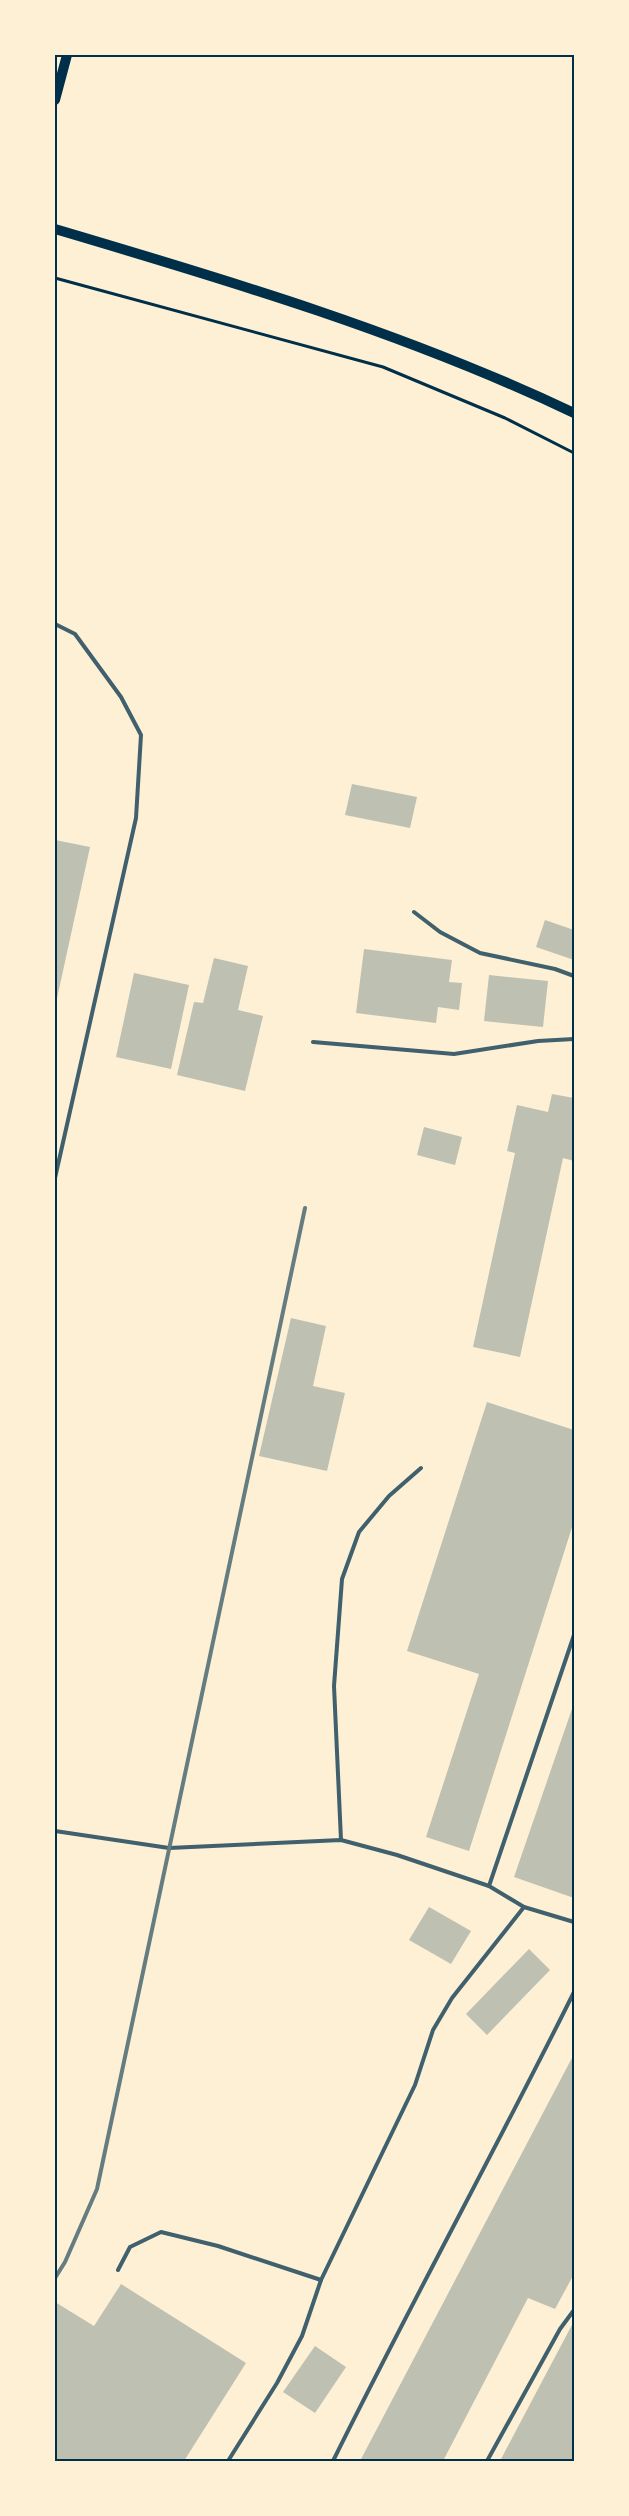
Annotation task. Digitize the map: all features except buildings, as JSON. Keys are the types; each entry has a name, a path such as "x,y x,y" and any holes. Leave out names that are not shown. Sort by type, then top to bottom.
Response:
{"main road":[{"path":"55,100 67,55"},
{"path":"55,229 211,275 453,359 574,413"}],"lane":[{"path":"55,624 75,634 121,697 140,735 136,818 55,1178"},
{"path":"414,912 440,932 480,953 555,968 574,976"},
{"path":"313,1042 454,1054 538,1041 574,1039"},
{"path":"341,1840 334,1686 342,1579 359,1532 389,1496 421,1468"},
{"path":"489,1886 574,1635"},
{"path":"55,1831 169,1848 341,1840 397,1855 489,1886 524,1907 574,1922"},
{"path":"228,2461 277,2383 302,2336 321,2280 415,2085 433,2030 452,1998 524,1907"},
{"path":"333,2461 381,2363 522,2097 574,1992"},
{"path":"118,2270 130,2247 161,2232 218,2246 321,2280"},
{"path":"487,2461 560,2329 574,2310"}],"path":[{"path":"55,278 383,367 505,418 574,453"}],"railway":[{"path":"55,2278 65,2262 97,2189 305,1208"}]}
